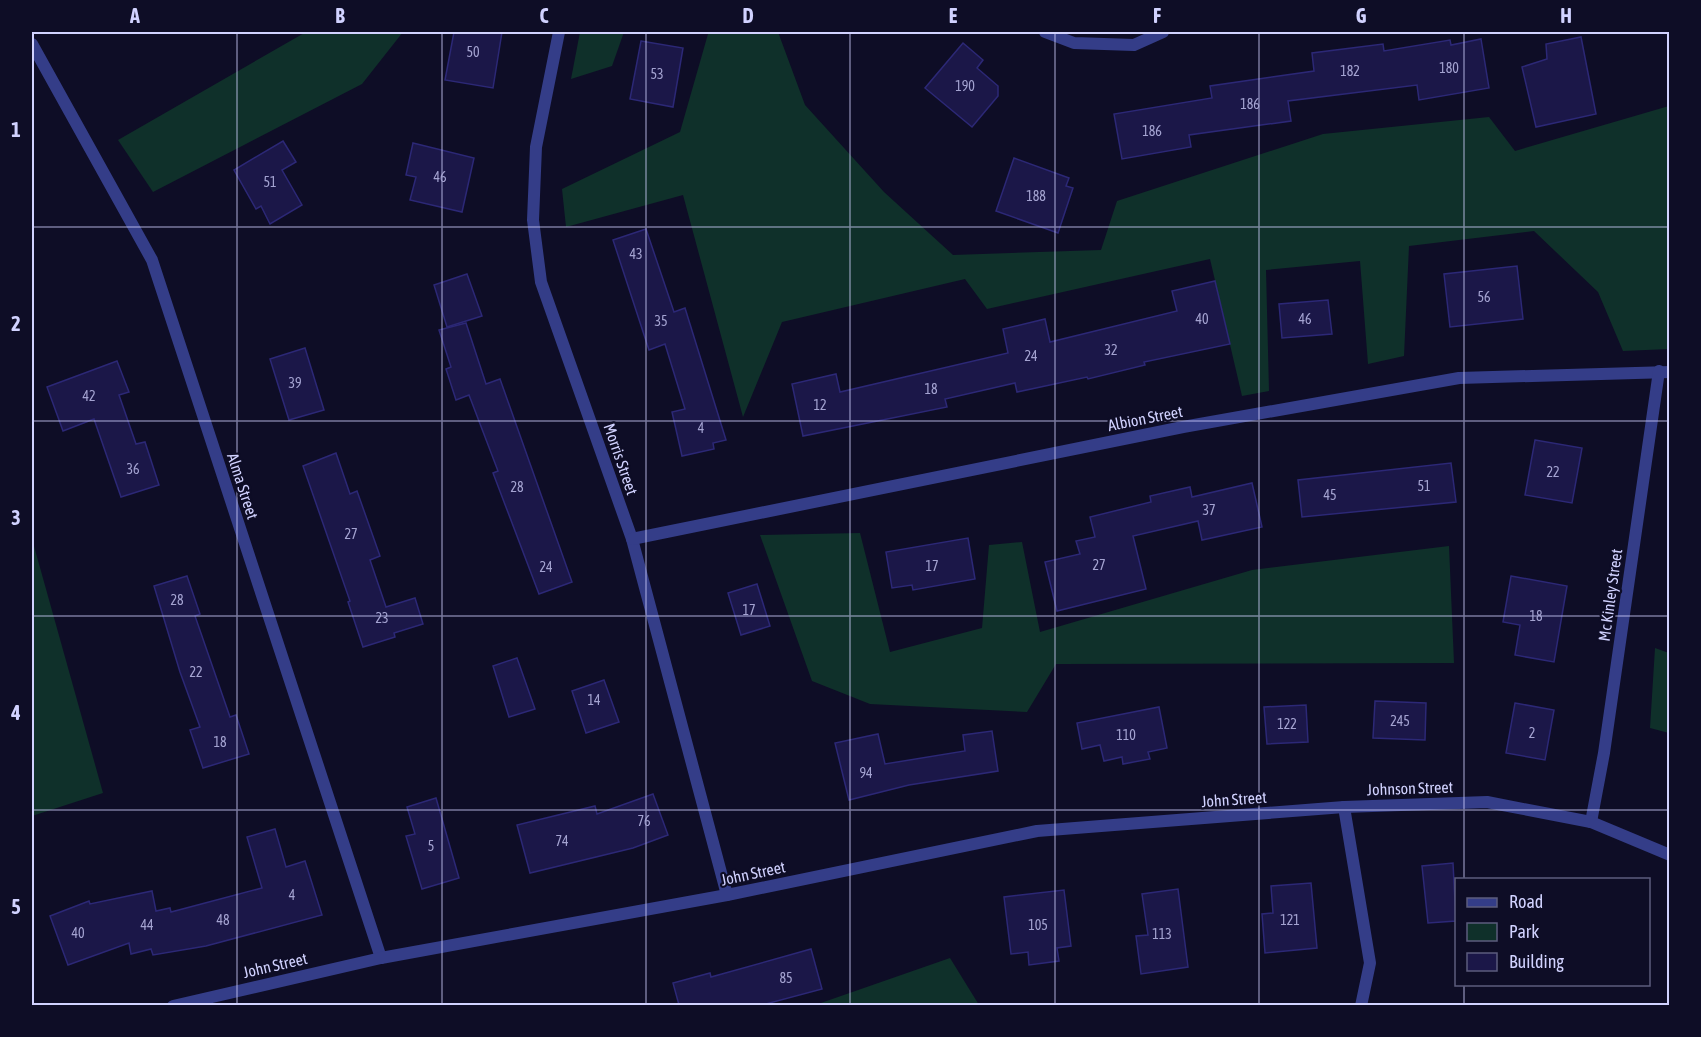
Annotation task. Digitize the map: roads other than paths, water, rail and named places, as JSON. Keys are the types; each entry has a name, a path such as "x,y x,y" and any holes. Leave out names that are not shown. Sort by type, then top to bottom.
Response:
{"street":[{"name":"Morris Street","path":"559,32 536,147 533,220 540,272 632,539 727,895"},
{"path":"1045,32 1074,43 1134,45 1163,32"},
{"name":"Alma Street","path":"32,44 152,260 381,958"},
{"name":"Albion Street","path":"632,539 1183,427 1459,378 1664,372"},
{"name":"Mc Kinley Street","path":"1591,822 1664,372"},
{"name":"Johnson Street","path":"1360,1005 1370,963 1344,807 1487,802 1591,822 1670,855"},
{"name":"John Street","path":"173,1005 381,958 727,895 1037,831 1344,807"}]}
